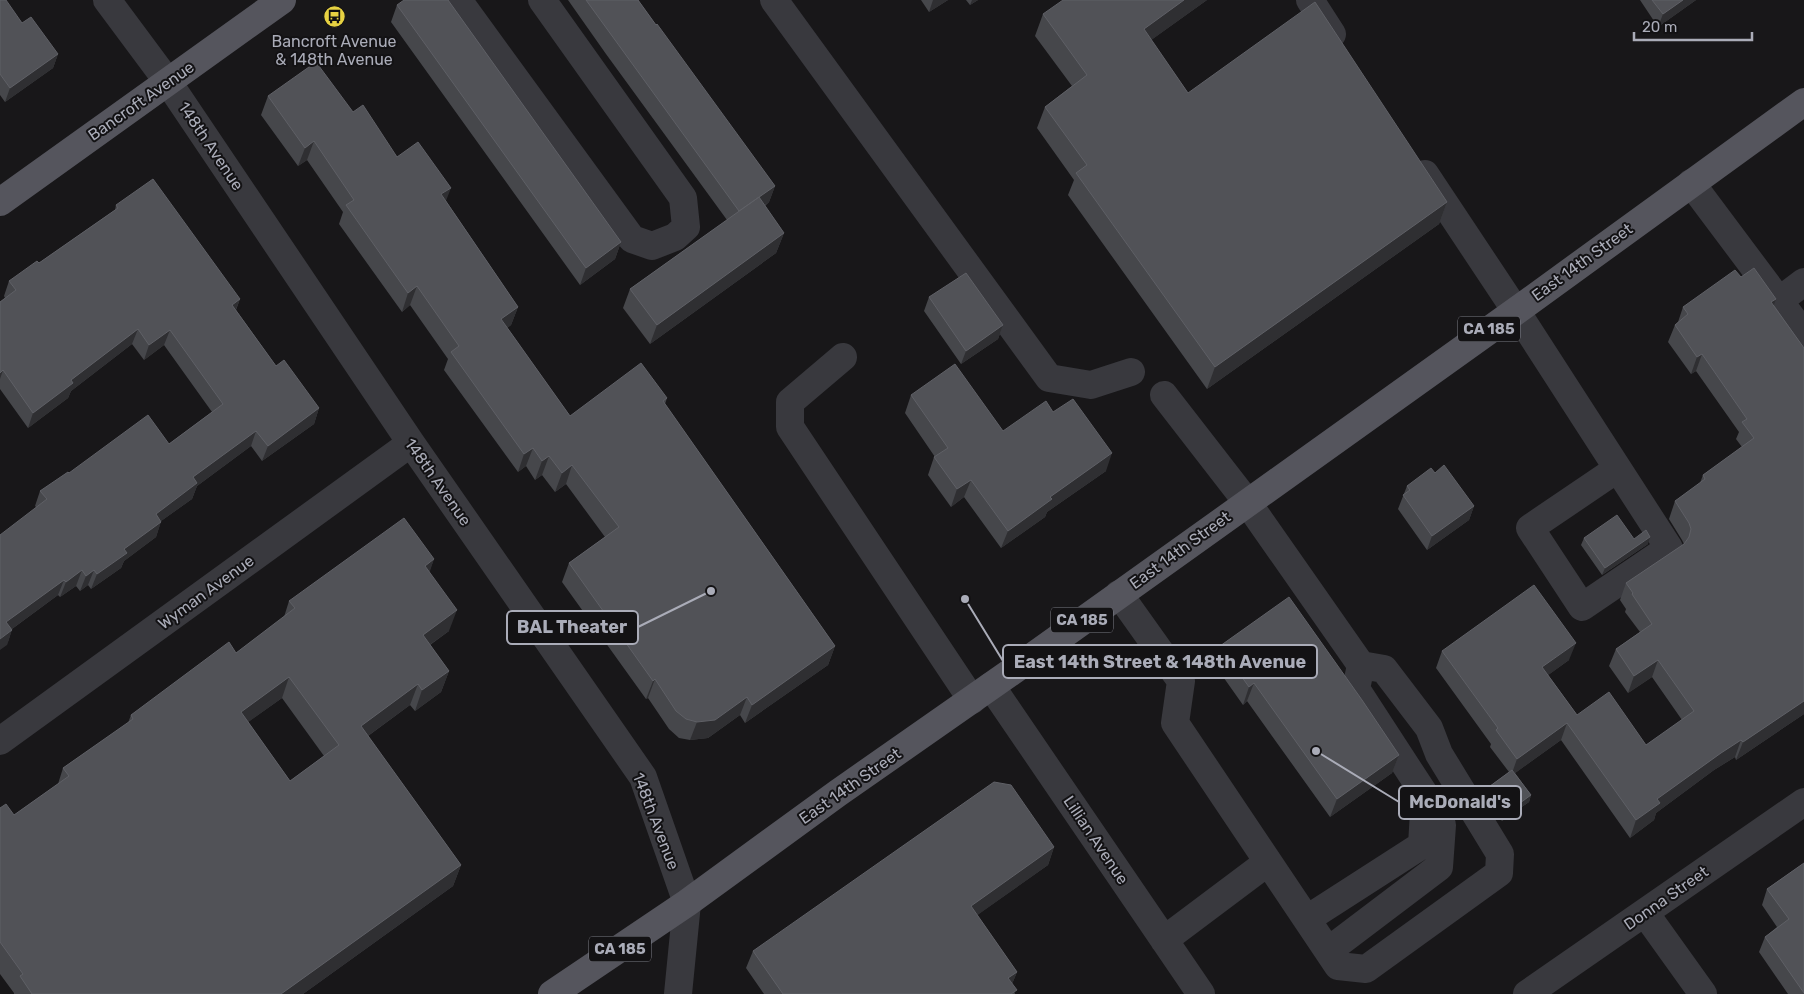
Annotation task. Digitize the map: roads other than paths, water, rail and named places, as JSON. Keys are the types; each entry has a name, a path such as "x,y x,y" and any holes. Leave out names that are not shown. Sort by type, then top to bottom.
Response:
{"main road":[{"name":"Bancroft Avenue","path":"0,202 282,0"},
{"name":"East 14th Street","path":"552,994 687,903 1804,102"}],"street":[{"name":"148th Avenue","path":"107,0 168,82 411,443 643,777 687,903 678,994"},
{"path":"458,0 632,239 652,246 675,237 686,227 684,198 542,0"},
{"path":"774,0 1049,378 1090,384 1132,372"},
{"path":"1310,0 1348,57"},
{"path":"1413,155 1516,310 1669,548 1582,607 1530,528 1617,469"},
{"path":"1691,183 1804,334"},
{"path":"1780,300 1804,282"},
{"name":"Lillian Avenue","path":"843,357 790,402 790,427 981,693 1164,940 1201,994"},
{"path":"1119,594 1181,681 1175,723 1338,966 1366,969 1499,873 1500,854 1439,754 1429,728 1384,669 1361,665 1247,502 1164,395"},
{"name":"Wyman Avenue","path":"0,741 411,443"},
{"path":"1328,951 1439,867 1442,825 1425,795 1356,689 1361,665"},
{"path":"1307,919 1422,845 1425,795"},
{"name":"Donna Street","path":"1528,994 1804,802"},
{"path":"1164,940 1268,862"},
{"path":"1645,913 1703,994"}],"place":[{"name":"Bancroft Avenue & 148th Avenue","path":"334,17"},
{"name":"BAL Theater","path":"711,591"},
{"name":"East 14th Street & 148th Avenue","path":"965,599"},
{"name":"McDonald's","path":"1316,751"}]}
